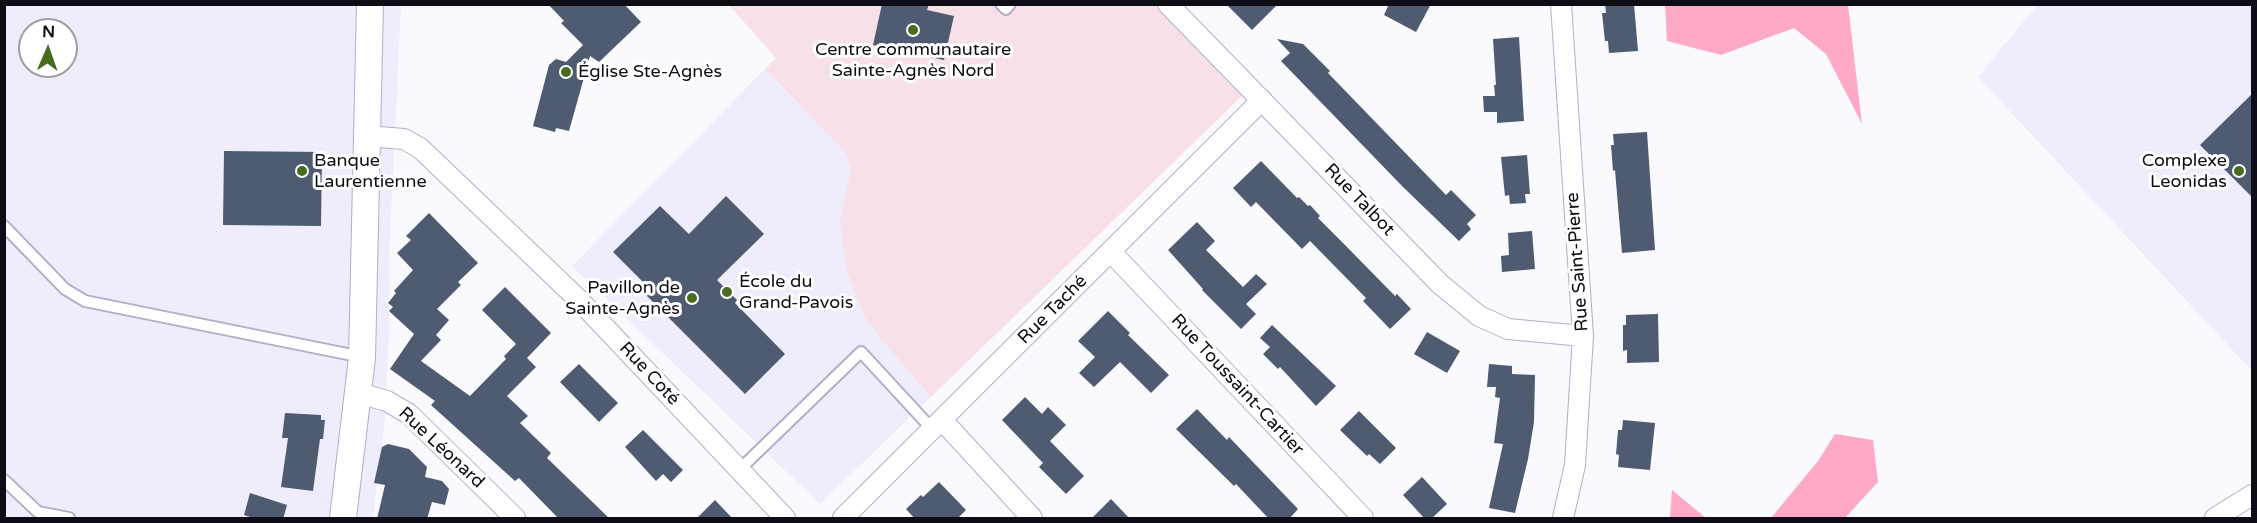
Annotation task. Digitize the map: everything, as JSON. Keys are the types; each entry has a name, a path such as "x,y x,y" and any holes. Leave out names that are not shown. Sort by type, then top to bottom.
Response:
{"street":[{"path":"343,519 362,357 370,4"},
{"name":"Rue Talbot","path":"1168,4 1440,284 1479,316 1508,329 1583,336"},
{"name":"Rue Saint-Pierre","path":"1560,4 1583,336 1575,465 1563,519"},
{"name":"Rue Taché","path":"843,519 1262,100"},
{"name":"Rue Coté","path":"366,136 404,139 420,148 579,301 785,519"},
{"name":"Rue Toussaint-Cartier","path":"1110,252 1364,519"},
{"name":"Rue Léonard","path":"358,393 387,401 409,414 515,519"},
{"path":"937,424 1032,519"},
{"path":"2215,519 2253,495"}],"lane":[{"path":"1001,4 1006,9 1010,4"},
{"path":"4,226 65,289 85,301 362,357"},
{"path":"739,470 861,351 937,424"},
{"path":"4,480 38,512 69,519"}],"shaded area":[{"path":"4,5 401,5 389,260 385,421 373,518 5,518"},
{"path":"729,5 1161,5 1244,94 931,397 864,316 846,268 840,220 851,169 844,150 765,69 776,58"},
{"path":"1665,5 1848,5 1862,124 1826,54 1794,28 1721,55 1667,41"},
{"path":"2037,5 2252,5 2252,371 1978,77"},
{"name":"École du Grand-Pavois","path":"765,69 844,150 851,169 840,220 885,344 931,397 820,504 572,266"},
{"path":"1835,434 1873,440 1878,482 1845,518 1771,518 1818,461"},
{"path":"1672,490 1706,518 1670,518"}],"building":[{"name":"Église Ste-Agnès","path":"548,4 624,4 641,22 599,62 590,56 569,131 556,128 555,132 533,126 549,65 556,59 566,62 583,45 561,23 564,21"},
{"name":"Centre communautaire Sainte-Agnès Nord","path":"882,4 929,4 927,10 954,16 944,60 873,45"},
{"path":"1226,4 1278,4 1252,30"},
{"path":"1389,4 1431,4 1416,32 1384,15"},
{"path":"1605,4 1634,4 1638,51 1609,53 1608,41 1605,41 1602,13 1606,13"},
{"path":"1519,37 1524,121 1497,123 1497,112 1484,112 1483,96 1495,96 1493,39"},
{"path":"1277,39 1303,44 1446,195 1451,190 1476,215 1467,224 1471,229 1459,241 1403,187 1281,61 1290,53"},
{"name":"Complexe Leonidas","path":"2253,93 2253,198 2200,145"},
{"path":"1647,132 1655,250 1622,253 1611,145 1614,145 1613,134"},
{"path":"224,151 322,152 321,226 223,225"},
{"path":"1527,155 1530,194 1525,194 1526,203 1510,204 1509,195 1505,196 1501,157"},
{"path":"1261,161 1297,198 1299,197 1308,206 1310,205 1320,216 1318,218 1395,296 1397,294 1411,309 1390,329 1363,301 1366,298 1310,241 1302,249 1256,202 1251,207 1233,188"},
{"name":"Pavillon de Sainte-Agnès","path":"726,196 764,234 717,280 737,300 735,303 785,354 745,394 642,291 647,286 613,252 660,206 689,234"},
{"path":"429,213 478,263 458,282 461,285 437,309 449,320 436,335 441,340 421,361 470,396 506,359 504,356 516,344 482,310 505,287 551,333 527,358 536,367 507,396 528,416 520,423 551,453 547,458 610,519 559,519 519,478 515,481 431,405 435,401 390,369 414,334 389,311 393,307 388,303 396,293 394,291 413,270 397,253 411,240 406,236"},
{"path":"1197,222 1215,241 1206,250 1243,287 1256,274 1267,284 1246,304 1256,314 1241,329 1202,290 1168,250"},
{"path":"1532,231 1535,269 1502,272 1501,256 1509,255 1508,233"},
{"path":"1108,311 1130,333 1128,335 1169,375 1151,393 1120,362 1094,387 1079,373 1095,357 1078,341"},
{"path":"1658,314 1659,362 1627,363 1627,350 1623,351 1623,325 1626,325 1626,315"},
{"path":"1272,325 1336,386 1316,406 1280,367 1278,369 1263,354 1270,347 1260,338"},
{"path":"1427,332 1460,351 1447,373 1414,354"},
{"path":"579,364 618,403 599,422 560,382"},
{"path":"1489,364 1512,366 1512,374 1535,375 1534,422 1515,513 1489,508 1503,444 1494,443 1500,398 1495,397 1496,387 1487,387"},
{"path":"1025,397 1042,414 1048,407 1066,425 1050,441 1084,476 1066,494 1039,467 1043,463 1002,420"},
{"path":"1197,409 1227,440 1229,437 1298,509 1289,519 1269,519 1236,484 1234,486 1176,429"},
{"path":"1359,411 1396,448 1380,464 1369,454 1367,456 1340,430"},
{"path":"285,413 321,415 321,420 325,420 313,491 281,487 288,438 282,438"},
{"path":"1623,420 1655,423 1650,470 1618,467 1619,455 1616,454 1618,430 1622,430"},
{"path":"643,430 683,470 671,482 663,474 656,481 625,447"},
{"path":"388,444 409,449 427,467 425,477 442,481 449,489 445,505 432,502 427,519 377,519 385,485 374,483 382,447"},
{"path":"1422,477 1447,504 1431,519 1425,519 1403,495"},
{"path":"939,482 966,510 957,519 915,519 906,509"},
{"path":"250,493 287,505 283,519 256,519 244,515"},
{"path":"1111,499 1130,519 1091,519"},
{"path":"715,500 733,519 696,519"}],"place":[{"name":"Centre communautaire Sainte-Agnès Nord","path":"913,30"},
{"name":"Église Ste-Agnès","path":"566,72"},
{"name":"Banque Laurentienne","path":"302,171"},
{"name":"Complexe Leonidas","path":"2239,171"},
{"name":"École du Grand-Pavois","path":"727,292"},
{"name":"Pavillon de Sainte-Agnès","path":"692,298"}]}
